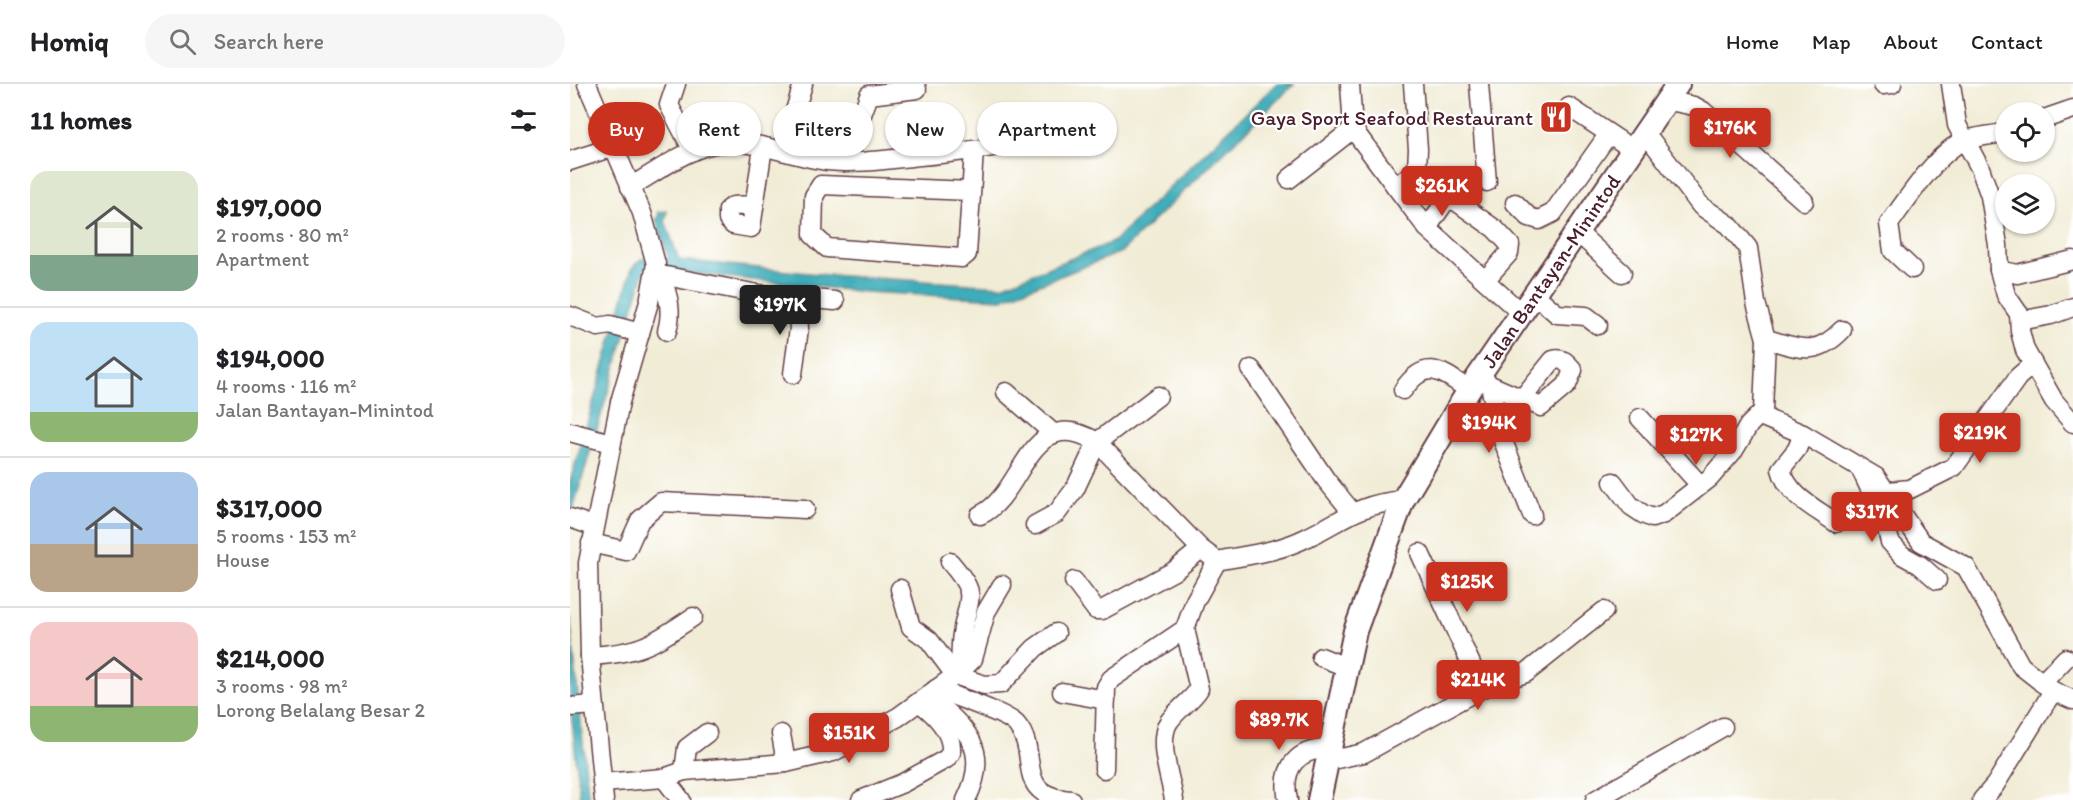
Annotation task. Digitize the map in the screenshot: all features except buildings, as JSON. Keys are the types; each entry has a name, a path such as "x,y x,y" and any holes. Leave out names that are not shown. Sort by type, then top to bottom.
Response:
{"main road":[{"name":"Jalan Bantayan-Minintod","path":"1319,800 1355,631 1403,500 1479,383 1521,313 1672,92"}],"street":[{"path":"676,84 669,105 677,120"},
{"path":"798,102 803,84"},
{"path":"1350,84 1353,129 1396,187 1427,228 1521,313"},
{"path":"1396,187 1417,169 1418,149 1413,84"},
{"path":"1479,84 1487,182"},
{"path":"1951,84 1957,125 1980,168 1995,210"},
{"path":"590,86 596,102"},
{"path":"845,162 869,94 917,89"},
{"path":"1672,92 1703,111 1804,201"},
{"path":"1569,108 1608,135 1638,140 1701,206 1729,225 1748,248 1753,289 1767,339 1763,411 1768,422 1803,434 1876,477 1888,491 1913,533 1922,542 1966,567 2014,655 2047,687 2073,700"},
{"path":"2055,115 2073,109"},
{"path":"1289,179 1353,129"},
{"path":"1912,269 1893,251 1889,224 1914,189 1938,162 1964,141 1995,134"},
{"path":"1515,203 1529,217 1539,220 1553,213 1608,135"},
{"path":"761,147 773,149"},
{"path":"754,205 764,147"},
{"path":"811,156 845,162 977,150"},
{"path":"971,191 821,185 814,196 813,236 827,248 962,258 967,254 974,151"},
{"path":"570,161 588,155"},
{"path":"617,156 642,213 658,276 670,303 671,318 667,331"},
{"path":"630,187 684,156"},
{"path":"1427,228 1445,202 1454,200 1495,228 1510,245 1509,253 1486,279"},
{"path":"1576,231 1622,273"},
{"path":"1998,234 1999,270 2006,295 2019,314 2025,320 2070,310"},
{"path":"1999,270 2017,274 2073,260"},
{"path":"658,276 758,294 836,301"},
{"path":"658,276 626,329 589,437 592,535 576,604 590,656 583,706 603,791 664,778 684,771 786,763 833,752 873,731 927,696 973,659 986,612 1002,585"},
{"path":"1534,294 1557,314 1586,316 1598,325"},
{"path":"793,374 800,321 797,298"},
{"path":"2019,314 2021,339 2032,364 2054,401 2073,423"},
{"path":"570,316 598,327 626,329"},
{"path":"1767,339 1811,351 1830,342 1842,330"},
{"path":"1888,491 1910,489 1954,467 2018,377 2032,364"},
{"path":"1251,369 1326,480 1352,512"},
{"path":"1403,390 1417,372 1440,371 1479,383 1521,400"},
{"path":"1479,383 1532,515"},
{"path":"1006,392 1054,434"},
{"path":"1035,525 1057,513 1075,489 1097,442 1158,396"},
{"path":"1613,482 1631,506 1652,518 1664,514 1710,478 1734,450 1749,425 1763,411"},
{"path":"1640,418 1700,485"},
{"path":"980,515 999,502 1036,443 1054,434 1085,435 1097,442 1201,549 1217,561 1252,557 1304,539 1352,512 1375,503 1403,500"},
{"path":"1803,434 1797,448 1781,469 1784,478 1794,494 1836,523"},
{"path":"1861,468 1885,521 1890,542 1902,555 1920,565 1936,580"},
{"path":"571,519 592,535 626,551 640,520 661,502 805,509"},
{"path":"1074,581 1096,610 1102,610 1174,571 1201,549"},
{"path":"1420,553 1482,688"},
{"path":"1174,800 1164,743 1168,724 1192,701 1199,689 1185,629 1195,601 1217,561"},
{"path":"950,562 964,579 972,599 962,633 957,673"},
{"path":"900,589 911,627 930,640 957,673 984,686 1001,684 1035,648 1056,633"},
{"path":"1288,800 1286,777 1294,761 1313,749 1329,755 1364,753 1482,688 1526,673 1604,611"},
{"path":"590,656 621,654 644,648 693,617"},
{"path":"1104,769 1106,687 1111,679 1185,629"},
{"path":"1321,657 1346,667"},
{"path":"1982,800 1995,785 2047,687 2066,658"},
{"path":"1062,692 1106,700"},
{"path":"861,800 903,783 946,759 951,753 948,735 935,715 927,696"},
{"path":"927,696 967,730 977,748 976,768 966,800"},
{"path":"927,696 1012,719 1023,737 1030,774 1036,784 1046,796 1071,800"},
{"path":"1595,800 1723,727"},
{"path":"684,771 687,748 707,733"},
{"path":"781,734 786,763"},
{"path":"664,778 681,800"}],"water":[{"path":"1276,84 1294,84 1121,252 1002,299 865,292 670,271 644,272 570,519 570,482 632,268 641,259 669,259 656,219 659,217 658,212 667,211 665,221 679,260 828,275 1002,286 1113,242"},
{"path":"570,617 589,800 580,800 570,699"}],"place":[{"name":"Gaya Sport Seafood Restaurant","path":"1556,117"}]}
